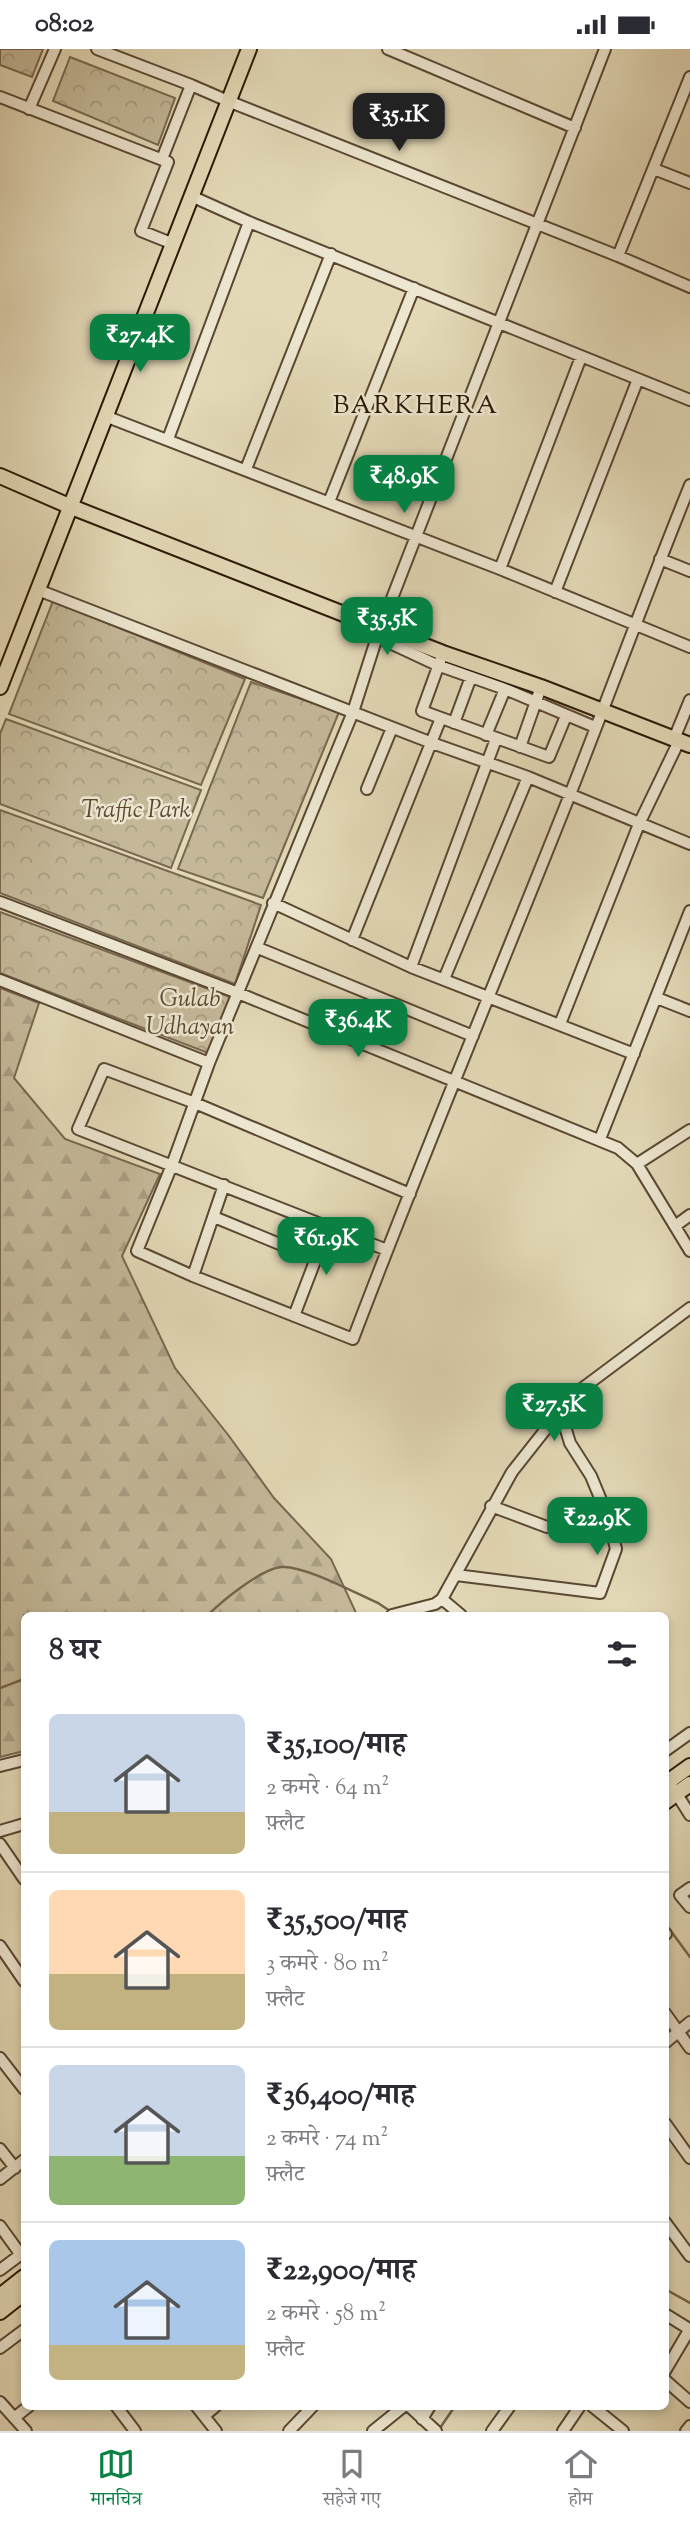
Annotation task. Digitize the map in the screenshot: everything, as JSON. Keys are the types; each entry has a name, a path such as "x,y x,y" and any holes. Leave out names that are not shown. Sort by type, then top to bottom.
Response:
{"main road":[{"path":"0,687 249,49"},
{"path":"0,477 440,659 541,687 681,741"},
{"path":"669,1787 690,1766"},
{"path":"669,1788 690,1784"},
{"path":"0,2295 21,2279"},
{"path":"0,2312 21,2295"}],"street":[{"path":"29,109 55,49"},
{"path":"97,49 690,286"},
{"path":"388,49 575,128"},
{"path":"605,49 379,632 353,712 209,1063 137,1251 353,1339 690,485"},
{"path":"618,256 690,80"},
{"path":"162,159 191,85"},
{"path":"0,97 168,162 141,231 172,243"},
{"path":"654,169 690,183"},
{"path":"191,196 249,222 690,400"},
{"path":"168,439 249,222"},
{"path":"246,469 331,254"},
{"path":"329,502 414,288"},
{"path":"500,569 581,357"},
{"path":"555,592 638,379"},
{"path":"105,416 500,569 690,647"},
{"path":"660,559 690,571"},
{"path":"38,590 392,728 528,777 690,844"},
{"path":"566,716 549,758 422,711 440,659 471,677 595,727"},
{"path":"454,723 471,677"},
{"path":"520,747 541,687"},
{"path":"411,967 487,764 491,737 505,689"},
{"path":"560,1024 639,824 681,741 690,700"},
{"path":"352,940 441,718"},
{"path":"368,789 392,728"},
{"path":"444,979 528,777"},
{"path":"0,902 238,993 618,1148 637,1164 690,1251"},
{"path":"273,904 411,967 634,1053"},
{"path":"600,1139 687,926 690,911"},
{"path":"258,948 473,1036"},
{"path":"0,979 209,1063"},
{"path":"657,998 690,1011"},
{"path":"387,1250 78,1129 104,1069 195,1103 410,1194"},
{"path":"637,1164 690,1130"},
{"path":"193,1276 225,1185"},
{"path":"675,1226 690,1215"},
{"path":"214,1217 316,1259"},
{"path":"294,1316 328,1227"},
{"path":"403,1612 439,1602 512,1472 572,1396 690,1308"},
{"path":"456,1575 600,1593 616,1549 604,1507 591,1476 570,1443 560,1410"},
{"path":"491,1506 547,1527"},
{"path":"439,1602 456,1612"},
{"path":"669,1748 690,1733"},
{"path":"0,1766 21,1761"},
{"path":"669,1789 690,1815"},
{"path":"0,1831 21,1825"},
{"path":"0,1845 21,1875"},
{"path":"690,1888 680,1895 690,1907"},
{"path":"2,1952 21,1976"},
{"path":"669,2019 690,2047"},
{"path":"669,2040 690,2022"},
{"path":"0,2057 21,2085"},
{"path":"669,2130 690,2158"},
{"path":"0,2149 15,2168"},
{"path":"0,2179 21,2163"},
{"path":"0,2227 21,2251"},
{"path":"669,2227 690,2256"},
{"path":"0,2270 21,2254"},
{"path":"669,2316 686,2327 688,2332 669,2364"},
{"path":"0,2348 21,2332"},
{"path":"669,2384 690,2402"},
{"path":"0,2402 26,2431"},
{"path":"14,2418 24,2410"},
{"path":"118,2410 131,2430"},
{"path":"199,2410 216,2431"},
{"path":"204,2416 211,2410"},
{"path":"289,2431 309,2410"},
{"path":"373,2431 401,2410"},
{"path":"411,2410 429,2425"},
{"path":"492,2431 507,2410"},
{"path":"563,2431 577,2410"},
{"path":"597,2410 623,2431"},
{"path":"686,2431 690,2426"}],"green space":[{"path":"0,49 43,49 32,77 0,65"},
{"path":"70,57 175,98 158,145 53,101"},
{"path":"53,601 245,679 201,785 9,714"},
{"path":"251,682 339,712 263,898 178,869"},
{"name":"Traffic Park","path":"6,719 201,790 171,868 0,804 0,734"},
{"path":"0,810 261,905 235,984 0,893"},
{"name":"Gulab Udhayan","path":"0,912 230,997 208,1053 0,973"},
{"path":"0,988 39,1003 14,1078 65,1139 160,1174 122,1256 175,1368 274,1498 331,1559 356,1612 21,1612 21,1752 0,1757"}],"waterway":[{"path":"211,1612 253,1579 281,1567 316,1575 390,1611"},
{"path":"0,1688 21,1680"},
{"path":"669,1928 690,1957"},
{"path":"669,2291 690,2303"},
{"path":"440,2428 452,2410"}],"district":[{"name":"BARKHERA","path":"416,406"}]}
